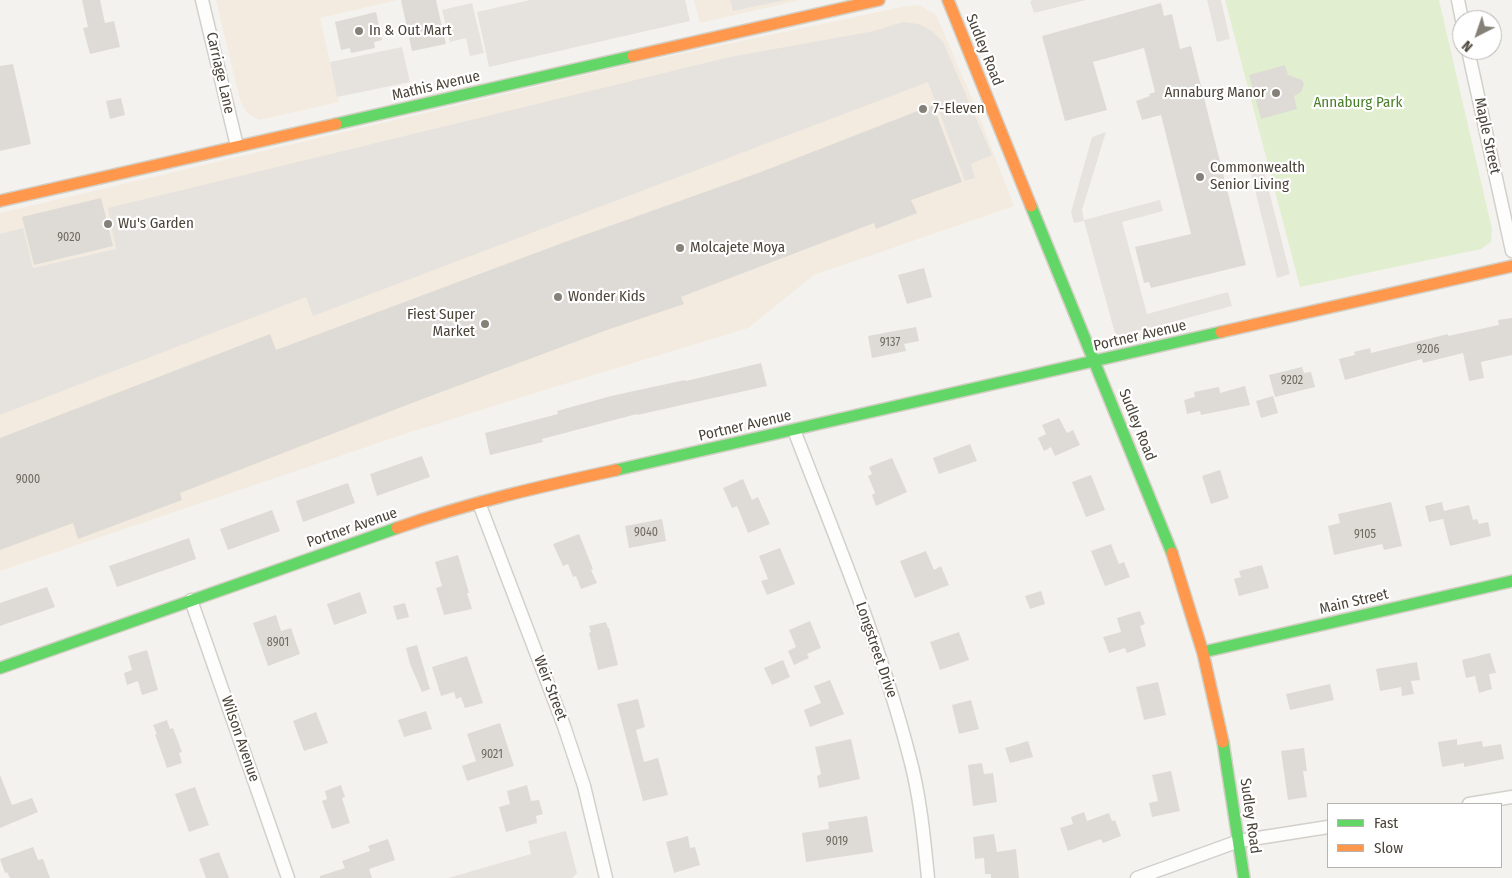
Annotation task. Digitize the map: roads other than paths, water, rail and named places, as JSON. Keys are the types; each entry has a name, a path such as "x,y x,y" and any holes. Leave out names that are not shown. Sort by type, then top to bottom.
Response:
{"street":[{"name":"Carriage Lane","path":"202,0 238,146"},
{"name":"Mathis Avenue","path":"0,201 879,0"},
{"name":"Sudley Road","path":"948,0 1174,559 1203,652 1218,717 1244,878"},
{"name":"Maple Street","path":"1470,60 1512,251"},
{"name":"Portner Avenue","path":"0,668 406,525 479,503 555,483 1512,266"},
{"name":"Longstreet Drive","path":"794,430 874,641 897,712 910,756 918,797 928,878"},
{"name":"Weir Street","path":"479,503 564,726 584,786 606,878"},
{"name":"Main Street","path":"1203,652 1512,581"},
{"name":"Wilson Avenue","path":"192,600 288,878"},
{"path":"1475,803 1512,797"},
{"path":"1137,878 1239,841 1327,827"}],"place":[{"name":"In & Out Mart","path":"359,31"},
{"name":"Annaburg Manor","path":"1276,93"},
{"name":"7-Eleven","path":"923,109"},
{"name":"Commonwealth Senior Living","path":"1200,177"},
{"name":"Wu's Garden","path":"108,224"},
{"name":"Molcajete Moya","path":"680,248"},
{"name":"Wonder Kids","path":"558,297"},
{"name":"Fiest Super Market","path":"485,324"}],"park label":[{"name":"Annaburg Park","path":"1358,103"}]}
